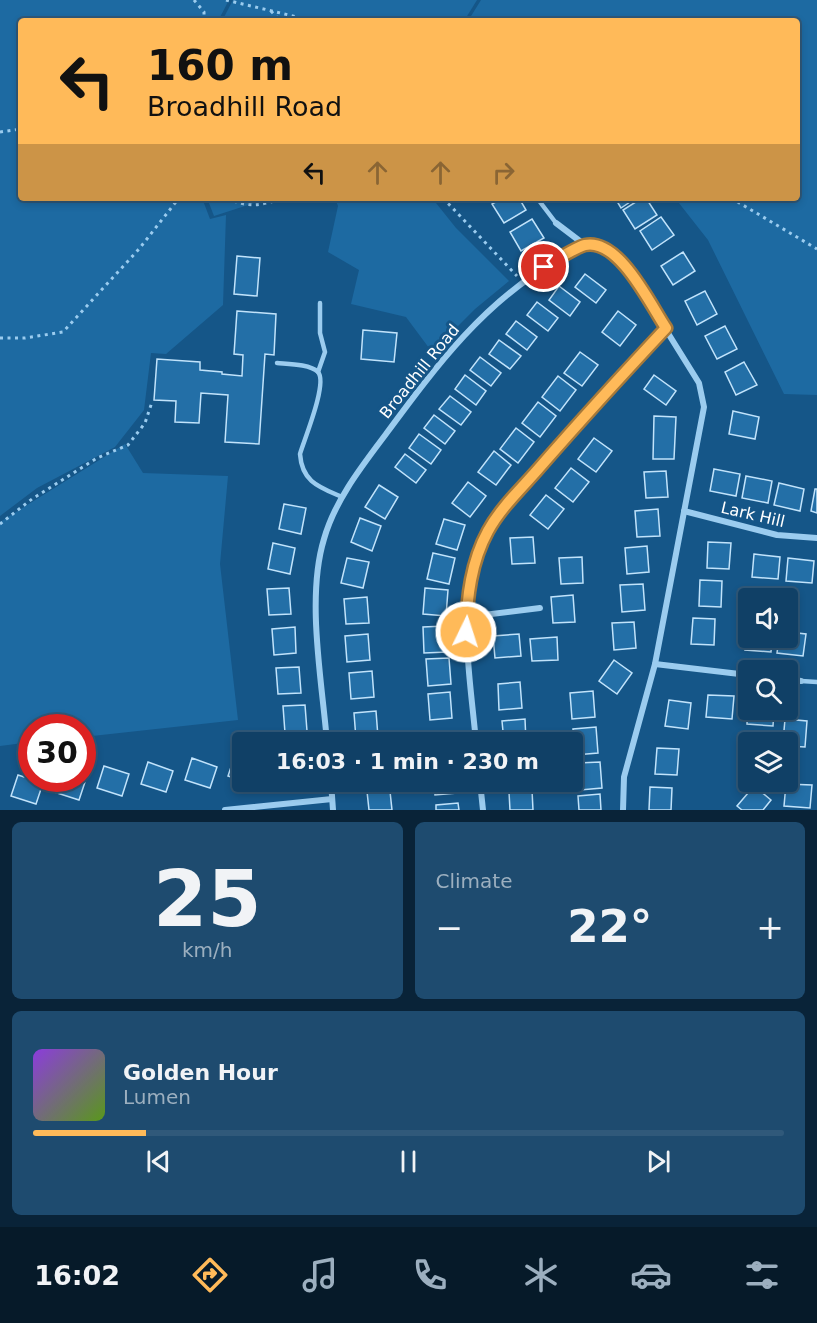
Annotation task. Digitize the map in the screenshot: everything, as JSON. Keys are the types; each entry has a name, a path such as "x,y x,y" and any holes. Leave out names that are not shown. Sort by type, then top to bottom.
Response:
{"street":[{"path":"556,223 585,245 612,252 625,264 699,383 704,407 655,664 628,757 624,777 623,810"},
{"name":"Broadhill Road","path":"326,732 315,610 316,585 323,540 342,497 458,341 523,282 544,267 585,245"},
{"path":"475,732 466,632 467,617 475,562 489,529 501,512 582,419 666,328"},
{"name":"Lark Hill","path":"684,511 777,535 817,538"},
{"path":"467,617 540,608"},
{"path":"655,664 738,674"},
{"path":"332,792 333,810"},
{"path":"481,792 483,810"},
{"path":"225,810 332,799"}],"lane":[{"path":"539,201 556,223"},
{"path":"318,372 326,352 320,333 320,303"},
{"path":"277,363 309,368 318,372 321,378 321,391 300,454 301,465 306,477 319,488 342,497"},
{"path":"801,681 817,682"}],"path":[{"path":"194,0 204,12 204,18"},
{"path":"226,0 301,18"},
{"path":"271,11 277,18"},
{"path":"0,132 18,129"},
{"path":"0,338 25,338 63,332 139,249 177,201"},
{"path":"233,201 257,206 274,201"},
{"path":"446,201 523,282"},
{"path":"736,201 817,249"},
{"path":"0,524 32,499 97,458 128,445 145,423 152,402"}],"shaded area":[{"path":"0,0 229,0 220,18 18,18 18,201 203,201 210,219 226,215 223,305 166,354 151,353 144,410 115,447 37,488 0,516"},
{"path":"233,0 477,0 466,18 224,18"},
{"path":"481,0 817,0 817,395 784,394 708,240 677,201 800,201 800,18 470,18"},
{"path":"208,201 261,201 214,216"},
{"path":"336,201 434,201 456,228 509,281 475,309 432,352 406,317 351,304 359,270 328,252 338,206"},
{"path":"125,444 143,473 228,476 220,564 238,720 96,736 96,714 18,714 18,744 0,746 0,522"}],"building":[{"path":"498,201 521,201 526,210 504,223 492,204"},
{"path":"617,201 632,201 621,208"},
{"path":"637,201 648,201 657,215 635,229 623,210"},
{"path":"661,217 674,235 652,250 640,231"},
{"path":"532,219 544,238 521,251 510,232"},
{"path":"683,252 695,271 673,285 661,266"},
{"path":"237,256 260,258 257,296 234,294"},
{"path":"585,274 606,290 596,303 575,287"},
{"path":"559,286 580,302 570,316 549,300"},
{"path":"705,291 717,314 697,325 685,301"},
{"path":"537,302 558,318 548,331 527,315"},
{"path":"237,311 276,314 274,355 265,354 259,444 225,442 228,395 201,393 199,423 175,422 176,401 154,400 157,359 200,362 200,370 242,376 243,355 234,354"},
{"path":"618,311 636,325 620,346 602,332"},
{"path":"516,321 537,337 527,350 506,334"},
{"path":"725,326 737,349 717,359 705,336"},
{"path":"363,330 397,333 394,362 361,359"},
{"path":"499,340 521,356 510,369 489,354"},
{"path":"580,352 598,365 582,386 564,373"},
{"path":"480,357 501,373 491,386 470,370"},
{"path":"744,362 757,385 736,395 725,372"},
{"path":"465,375 486,391 476,405 455,389"},
{"path":"654,375 676,391 666,405 644,389"},
{"path":"558,376 576,390 560,411 542,397"},
{"path":"450,396 471,412 461,425 439,409"},
{"path":"538,402 556,416 540,437 522,423"},
{"path":"733,411 759,417 755,439 729,434"},
{"path":"434,415 455,431 445,444 424,428"},
{"path":"654,416 676,417 674,459 653,459"},
{"path":"516,428 534,442 518,463 500,449"},
{"path":"419,434 441,450 431,464 409,448"},
{"path":"594,438 612,451 596,472 578,459"},
{"path":"494,451 511,465 496,485 478,472"},
{"path":"405,454 426,470 416,483 395,467"},
{"path":"571,468 589,482 573,502 555,488"},
{"path":"714,469 740,474 736,496 710,491"},
{"path":"666,471 668,497 646,498 644,472"},
{"path":"746,476 772,481 768,503 742,498"},
{"path":"468,482 486,496 470,517 452,503"},
{"path":"779,483 804,489 800,511 774,505"},
{"path":"379,485 398,497 385,519 365,507"},
{"path":"815,489 817,489 817,513 811,511"},
{"path":"546,495 564,509 548,529 530,515"},
{"path":"284,504 306,508 301,534 279,529"},
{"path":"658,509 660,536 637,537 635,511"},
{"path":"360,518 381,526 372,551 351,542"},
{"path":"444,519 465,525 457,550 436,544"},
{"path":"533,537 535,563 512,564 510,538"},
{"path":"708,542 731,543 729,569 707,568"},
{"path":"273,543 295,548 290,574 268,569"},
{"path":"647,546 649,572 627,574 625,548"},
{"path":"433,553 455,558 449,584 427,579"},
{"path":"754,554 780,557 778,579 752,577"},
{"path":"582,557 583,583 561,584 559,558"},
{"path":"347,558 369,562 363,588 341,583"},
{"path":"788,558 814,561 812,583 786,581"},
{"path":"700,580 722,581 721,607 699,606"},
{"path":"643,584 645,610 622,612 620,585"},
{"path":"289,588 291,614 269,615 267,589"},
{"path":"425,588 448,590 446,616 423,614"},
{"path":"573,595 575,622 553,623 551,597"},
{"path":"367,597 369,623 346,624 344,599"},
{"path":"693,618 715,619 714,645 691,644"},
{"path":"634,622 636,648 614,650 612,623"},
{"path":"445,626 447,652 424,653 423,627"},
{"path":"295,627 296,653 274,655 272,629"},
{"path":"798,633 806,634 803,656 777,653 778,648 798,648"},
{"path":"368,634 370,660 347,662 345,636"},
{"path":"519,634 521,656 495,658 493,636"},
{"path":"557,637 558,660 532,661 530,639"},
{"path":"745,648 771,648 771,652 745,650"},
{"path":"449,658 451,684 428,686 426,659"},
{"path":"614,660 632,673 617,694 599,681"},
{"path":"299,667 301,693 278,694 276,668"},
{"path":"372,671 374,697 351,699 349,673"},
{"path":"520,682 522,708 499,710 498,684"},
{"path":"593,691 595,717 572,719 570,693"},
{"path":"450,692 452,718 430,720 428,694"},
{"path":"708,695 734,696 732,719 706,717"},
{"path":"669,700 691,703 688,729 665,726"},
{"path":"305,705 307,731 285,732 283,706"},
{"path":"376,711 378,732 355,732 354,713"},
{"path":"525,719 526,732 503,732 502,721"},
{"path":"747,720 773,720 773,726 747,724"},
{"path":"785,720 807,721 805,747 798,747 798,732 784,732"},
{"path":"596,727 598,753 583,754 583,732 573,732 573,729"},
{"path":"657,748 679,749 677,775 655,774"},
{"path":"192,758 217,767 210,788 185,780"},
{"path":"148,762 173,771 166,792 141,784"},
{"path":"600,762 602,788 583,790 583,763"},
{"path":"232,764 232,777 228,776"},
{"path":"104,766 129,774 122,796 97,788"},
{"path":"18,775 18,792 40,792 36,804 11,796"},
{"path":"798,784 812,785 810,808 784,806 785,792 798,792"},
{"path":"650,787 672,788 671,810 649,810"},
{"path":"54,792 82,792 79,800"},
{"path":"367,792 390,792 392,810 369,810"},
{"path":"435,792 457,792 457,793 435,795"},
{"path":"509,792 532,792 533,810 510,810"},
{"path":"749,792 761,792 771,800 763,810 742,810 737,806"},
{"path":"600,794 601,810 579,810 578,796"},
{"path":"458,803 459,810 436,810 436,805"}],"route":[{"path":"466,632 470,582 481,545 489,529 501,512 582,419 666,328 625,264 612,252 585,245 544,267"}]}
